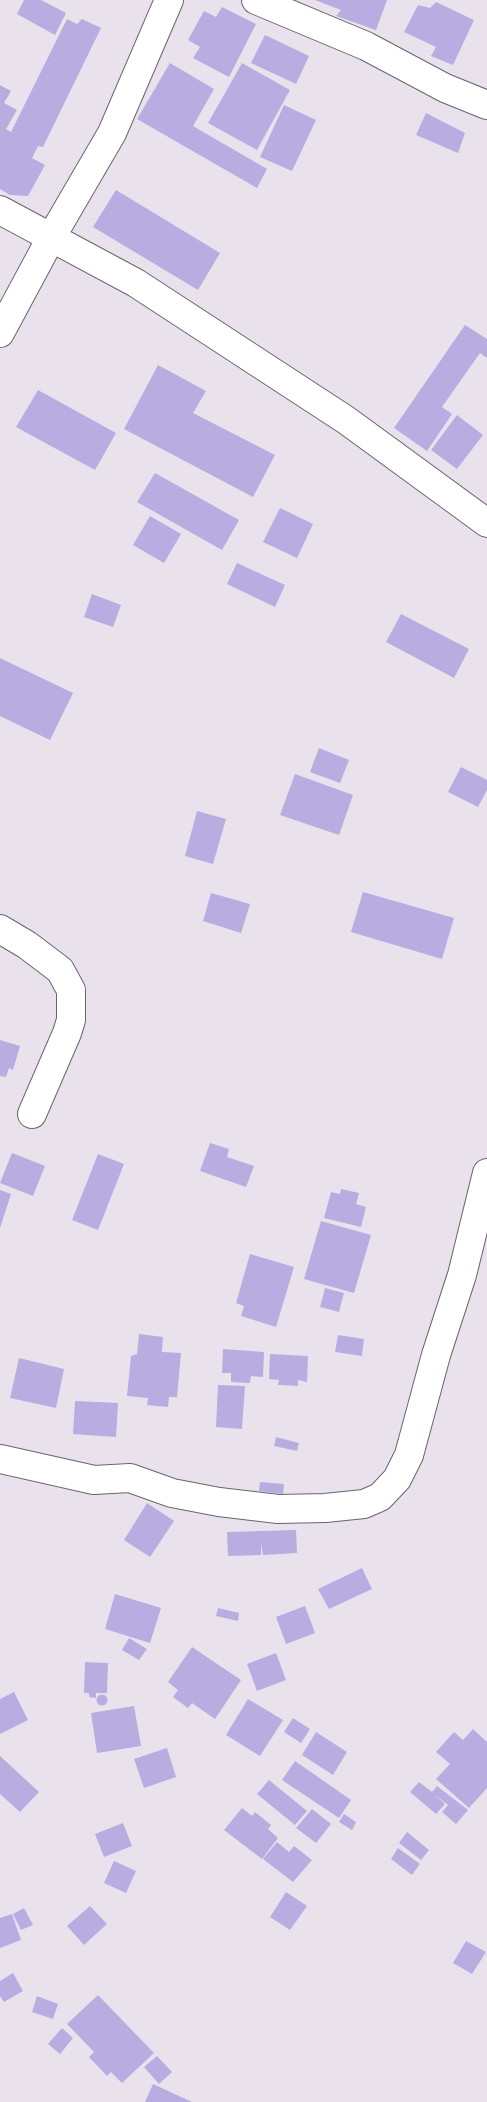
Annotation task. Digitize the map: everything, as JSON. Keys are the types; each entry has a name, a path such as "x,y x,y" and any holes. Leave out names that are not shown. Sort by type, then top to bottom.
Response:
{"street":[{"path":"0,333 52,236 112,133 169,0"},
{"path":"256,0 366,46 445,88 487,105"},
{"path":"0,210 52,236 136,283 346,420 487,523"},
{"path":"0,929 27,945 60,970 71,990 71,1020 67,1033 32,1114"},
{"path":"0,1459 94,1480 130,1478 172,1493 219,1502 278,1509 325,1508 364,1504 380,1496 397,1479 409,1455 436,1355 462,1275 487,1173"}],"building":[{"path":"24,0 41,0 66,13 55,35 17,14"},
{"path":"315,0 387,0 376,30 336,16 341,10"},
{"path":"436,2 474,20 453,65 431,56 436,47 404,32 418,5 430,8"},
{"path":"222,7 256,24 229,77 193,58 200,47 188,40 204,11 216,17"},
{"path":"67,19 77,24 82,19 101,28 43,147 38,146 32,158 45,165 28,196 10,195 0,189 0,85 11,91 4,103 17,110 6,129 11,132"},
{"path":"265,35 309,56 296,84 251,63"},
{"path":"170,63 214,89 193,126 267,169 257,188 137,119"},
{"path":"242,63 290,90 257,150 208,123"},
{"path":"284,105 316,120 292,171 260,157"},
{"path":"426,113 465,133 458,153 416,135"},
{"path":"116,190 220,253 198,290 93,227"},
{"path":"465,325 487,339 487,358 480,353 442,407 452,414 427,451 394,428"},
{"path":"158,365 206,391 193,413 275,455 253,497 124,429"},
{"path":"38,390 116,433 95,470 16,427"},
{"path":"457,415 483,435 457,469 431,450"},
{"path":"155,473 239,520 222,550 137,502"},
{"path":"280,508 313,524 297,558 263,542"},
{"path":"150,516 181,534 164,563 133,545"},
{"path":"237,563 285,585 275,607 227,584"},
{"path":"92,594 121,605 113,627 84,617"},
{"path":"401,614 469,649 454,678 386,642"},
{"path":"0,658 73,693 50,740 0,716"},
{"path":"319,748 349,760 340,783 310,772"},
{"path":"461,767 487,780 487,790 478,807 448,792"},
{"path":"295,774 353,795 339,835 280,815"},
{"path":"197,811 226,819 213,864 185,856"},
{"path":"363,892 454,918 442,959 351,932"},
{"path":"211,893 250,904 241,933 203,921"},
{"path":"0,1040 20,1046 13,1070 9,1068 6,1077 0,1076"},
{"path":"210,1143 229,1149 227,1157 254,1166 246,1187 200,1171"},
{"path":"12,1153 45,1166 33,1196 0,1183"},
{"path":"98,1154 124,1164 98,1230 72,1220"},
{"path":"341,1189 359,1193 356,1204 366,1207 361,1227 324,1218 331,1192 340,1194"},
{"path":"0,1190 11,1194 0,1228"},
{"path":"321,1221 371,1235 354,1293 304,1279"},
{"path":"250,1254 294,1267 276,1327 241,1316 244,1306 236,1303"},
{"path":"325,1288 344,1293 339,1312 320,1307"},
{"path":"139,1334 163,1337 162,1352 181,1353 177,1397 169,1397 168,1407 147,1405 148,1398 127,1396 131,1356 137,1354"},
{"path":"338,1335 364,1339 362,1356 335,1352"},
{"path":"223,1349 264,1352 263,1377 251,1376 250,1383 231,1382 231,1373 222,1373"},
{"path":"270,1354 308,1356 307,1382 298,1380 298,1386 278,1385 279,1380 269,1379"},
{"path":"19,1358 64,1369 56,1408 10,1398"},
{"path":"218,1385 245,1386 242,1429 216,1427"},
{"path":"75,1401 118,1403 116,1437 73,1434"},
{"path":"276,1437 299,1443 297,1451 274,1446"},
{"path":"260,1482 284,1484 283,1494 259,1491"},
{"path":"147,1503 174,1521 150,1557 124,1540"},
{"path":"296,1530 297,1553 263,1555 261,1543 261,1555 228,1556 227,1532"},
{"path":"362,1568 372,1589 329,1609 318,1589"},
{"path":"115,1594 161,1608 150,1643 105,1629"},
{"path":"305,1606 315,1633 286,1644 276,1617"},
{"path":"218,1608 239,1613 238,1621 216,1616"},
{"path":"129,1638 147,1649 139,1660 122,1650"},
{"path":"192,1647 241,1680 215,1719 192,1703 188,1708 173,1697 178,1690 168,1682"},
{"path":"276,1653 286,1680 257,1691 247,1664"},
{"path":"85,1662 108,1663 107,1693 96,1693 96,1698 89,1697 89,1693 84,1693"},
{"path":"14,1692 28,1720 0,1734 0,1699"},
{"path":"100,1695 104,1695 107,1700 106,1704 100,1705 97,1702 97,1698"},
{"path":"248,1699 283,1720 260,1756 226,1735"},
{"path":"134,1706 141,1746 97,1753 91,1713"},
{"path":"293,1718 310,1729 301,1743 284,1732"},
{"path":"473,1729 487,1742 487,1788 469,1808 436,1779 450,1764 436,1752 454,1732 463,1740"},
{"path":"316,1732 347,1752 333,1775 302,1755"},
{"path":"167,1748 176,1777 144,1788 134,1759"},
{"path":"0,1756 39,1792 20,1812 0,1794"},
{"path":"295,1761 351,1800 339,1818 282,1780"},
{"path":"269,1780 307,1811 295,1825 257,1794"},
{"path":"419,1782 432,1792 437,1786 468,1810 456,1824 442,1812 448,1805 434,1794 445,1804 436,1814 410,1792"},
{"path":"242,1808 252,1816 255,1812 271,1825 268,1829 278,1838 262,1859 224,1830"},
{"path":"312,1809 331,1824 316,1843 296,1828"},
{"path":"344,1814 356,1822 352,1830 339,1822"},
{"path":"123,1823 132,1846 104,1857 95,1834"},
{"path":"407,1832 429,1850 421,1860 399,1843"},
{"path":"277,1842 289,1852 294,1846 312,1860 293,1882 263,1859"},
{"path":"398,1848 420,1864 412,1875 391,1859"},
{"path":"114,1861 136,1871 126,1893 104,1883"},
{"path":"286,1892 307,1906 290,1930 270,1917"},
{"path":"90,1906 107,1924 84,1945 67,1926"},
{"path":"24,1908 33,1925 21,1930 13,1914"},
{"path":"12,1914 21,1940 0,1948 0,1918"},
{"path":"466,1941 486,1952 472,1974 453,1963"},
{"path":"13,1973 23,1991 4,2002 0,1996 0,1981"},
{"path":"98,1995 154,2053 122,2083 111,2072 107,2076 89,2057 94,2052 67,2024"},
{"path":"37,1996 58,2004 53,2019 32,2012"},
{"path":"62,2028 73,2038 60,2054 48,2044"},
{"path":"157,2056 172,2072 159,2084 144,2067"},
{"path":"153,2084 192,2102 145,2102"}]}
